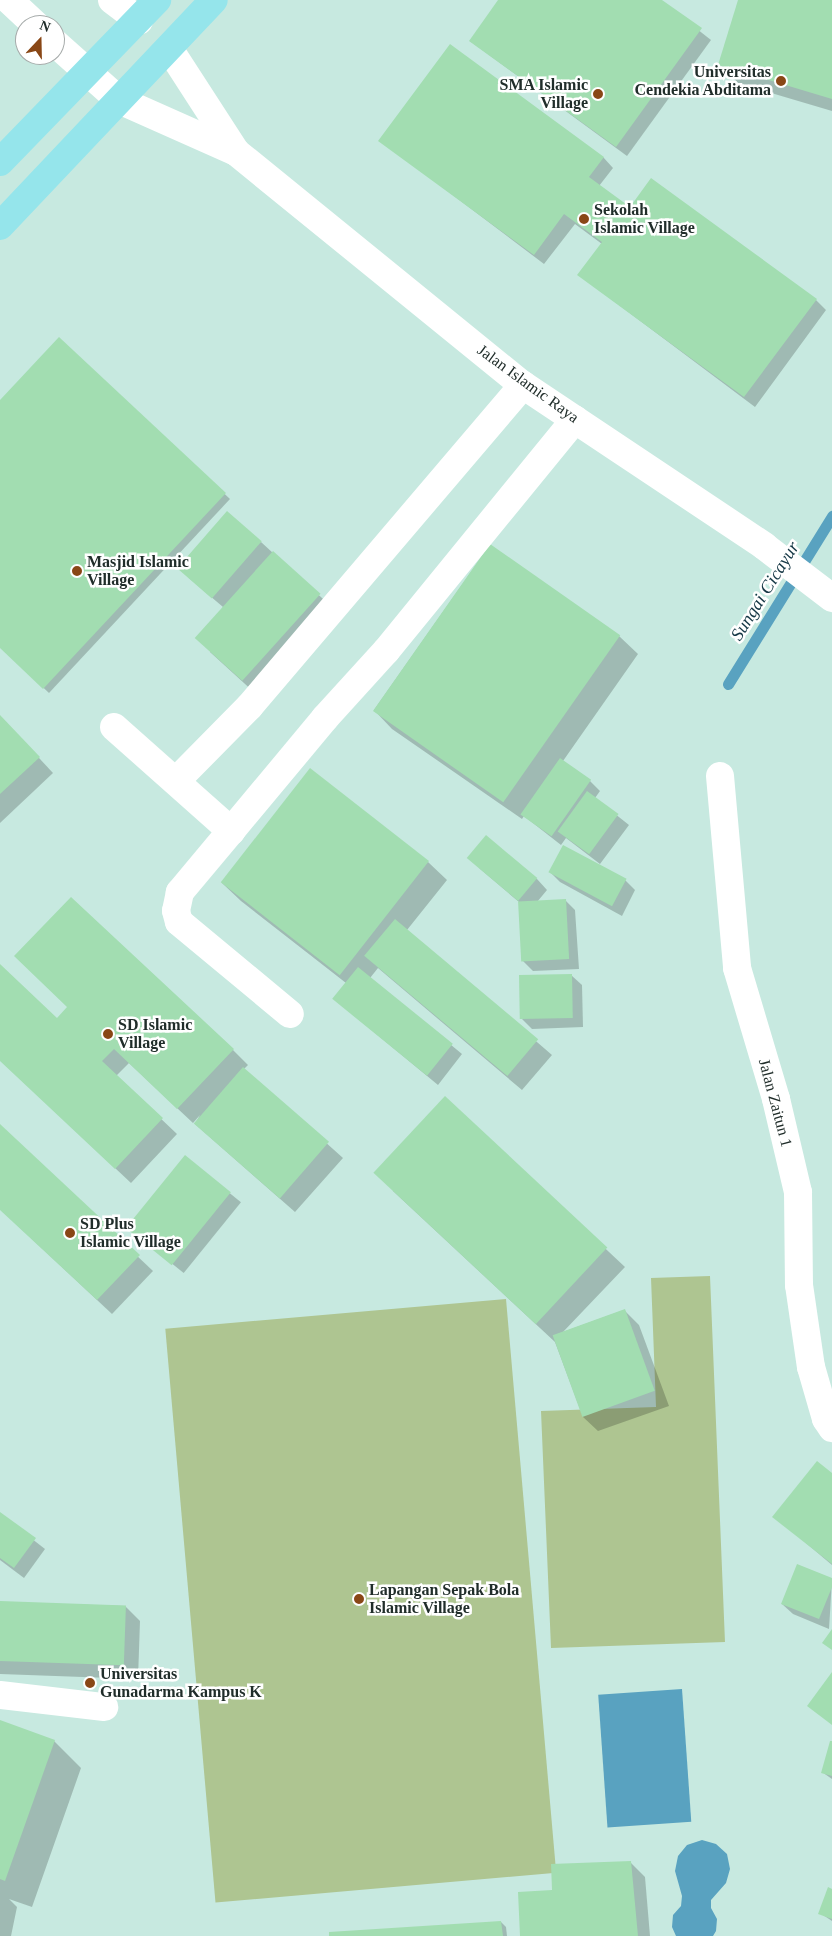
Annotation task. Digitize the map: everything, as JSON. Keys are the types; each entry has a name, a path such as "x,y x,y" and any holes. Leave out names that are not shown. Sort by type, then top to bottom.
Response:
{"main road":[{"path":"0,162 85,71 139,20 157,0"},
{"path":"0,226 118,100 170,50 214,0"}],"street":[{"path":"9,0 25,15"},
{"path":"112,0 139,20"},
{"name":"Jalan Islamic Raya","path":"170,50 236,152"},
{"name":"Jalan Islamic Raya","path":"65,52 118,100 236,152 523,385 764,546 831,597"},
{"path":"177,780 249,707 523,385"},
{"path":"290,1014 179,922 176,911 180,892 325,718 386,651 575,419"},
{"path":"114,727 177,780 231,831"},
{"name":"Jalan Zaitun 1","path":"720,776 737,968 776,1099 798,1192 799,1285 812,1367 826,1420 832,1428"},
{"path":"0,1696 104,1707"}],"green space":[{"path":"710,1276 725,1642 551,1648 541,1411 656,1407 651,1278"},
{"name":"Lapangan Sepak Bola Islamic Village","path":"506,1299 556,1873 216,1903 165,1329"}],"water":[{"path":"682,1689 691,1822 607,1828 598,1695"},
{"path":"702,1840 716,1844 727,1854 730,1869 726,1883 711,1900 711,1908 717,1919 716,1931 713,1936 676,1936 672,1927 673,1915 681,1906 682,1896 675,1871 678,1856 687,1845"}],"building":[{"name":"SMA Islamic Village","path":"498,0 662,0 702,28 616,147 469,41"},
{"path":"738,0 832,0 832,99 718,65"},
{"path":"450,44 604,157 589,177 630,207 651,178 817,299 744,397 577,275 602,242 564,214 534,255 378,141"},
{"name":"Masjid Islamic Village","path":"59,337 226,493 43,689 0,648 0,400"},
{"path":"227,511 262,541 212,599 177,568"},
{"path":"490,544 620,635 503,802 373,711"},
{"path":"273,551 321,594 242,681 195,638"},
{"path":"0,715 40,757 0,794"},
{"path":"560,758 591,780 552,836 520,815"},
{"path":"310,768 429,861 340,975 221,882"},
{"path":"587,791 619,814 589,854 558,831"},
{"path":"486,835 537,878 518,901 467,858"},
{"path":"563,845 627,879 612,906 548,872"},
{"name":"SD Islamic Village","path":"71,897 234,1049 177,1109 114,1049 102,1061 163,1118 115,1169 0,1061 0,964 57,1018 67,1007 14,956"},
{"path":"566,899 569,959 521,961 518,902"},
{"path":"395,919 538,1039 507,1076 364,956"},
{"path":"358,967 453,1044 427,1076 332,999"},
{"path":"572,974 573,1018 520,1019 519,975"},
{"path":"243,1067 329,1142 280,1198 194,1124"},
{"path":"445,1096 607,1247 536,1324 373,1173"},
{"name":"SD Plus Islamic Village","path":"0,1124 140,1255 97,1300 0,1210"},
{"path":"185,1155 231,1192 172,1265 126,1228"},
{"path":"625,1309 655,1391 582,1417 553,1335"},
{"path":"817,1461 832,1473 832,1564 772,1517"},
{"path":"0,1512 36,1538 14,1568 0,1558"},
{"path":"797,1564 832,1578 832,1587 819,1619 781,1604"},
{"path":"0,1601 126,1605 124,1665 0,1661"},
{"path":"832,1629 832,1650 822,1643"},
{"path":"832,1672 832,1725 807,1706"},
{"path":"0,1720 55,1740 5,1881 0,1879"},
{"path":"830,1741 832,1741 832,1776 821,1773"},
{"path":"631,1861 638,1936 520,1936 518,1892 552,1890 551,1864"},
{"path":"828,1887 832,1889 832,1919 818,1914"},
{"path":"501,1921 503,1936 329,1936 329,1932"}],"waterway":[{"name":"Sungai Cicayur","path":"728,684 832,516"}],"place":[{"name":"Universitas Cendekia Abditama","path":"781,81"},
{"name":"SMA Islamic Village","path":"598,94"},
{"name":"Sekolah Islamic Village","path":"584,219"},
{"name":"Masjid Islamic Village","path":"77,571"},
{"name":"SD Islamic Village","path":"108,1034"},
{"name":"SD Plus Islamic Village","path":"70,1233"},
{"name":"Lapangan Sepak Bola Islamic Village","path":"359,1599"},
{"name":"Universitas Gunadarma Kampus K","path":"90,1683"}]}
